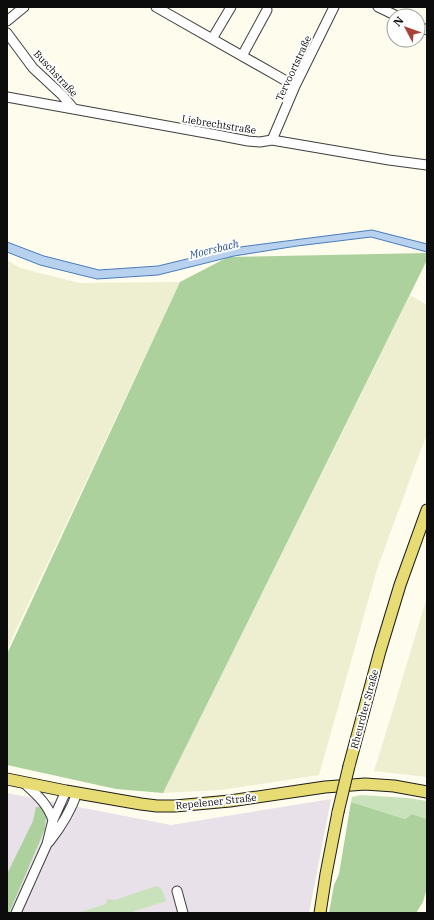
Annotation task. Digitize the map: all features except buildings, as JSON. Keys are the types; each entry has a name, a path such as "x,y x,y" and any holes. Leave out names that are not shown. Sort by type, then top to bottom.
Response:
{"main road":[{"name":"Rheurdter Straße","path":"320,913 338,812 349,766 380,651 400,585 427,510"},
{"name":"Repelener Straße","path":"7,779 141,804 175,806 230,801 325,787 365,784 401,787 427,792"}],"street":[{"path":"7,21 24,7"},
{"path":"156,7 295,86"},
{"path":"212,39 232,7"},
{"name":"Tervoortstraße","path":"272,140 295,86 334,7"},
{"path":"242,56 268,10"},
{"name":"Buschstraße","path":"7,33 33,68 62,95 74,109"},
{"name":"Liebrechtstraße","path":"7,98 243,140 260,142 272,140 427,165"},
{"path":"24,783 43,801 50,811 53,820"},
{"path":"16,913 47,844 53,820 71,792"},
{"path":"47,844 57,832 73,802 71,792"},
{"path":"177,891 183,913"}],"shaded area":[{"path":"7,793 171,825 331,799 309,913 7,913"}],"green space":[{"path":"427,253 427,260 163,793 116,789 7,765 7,654 180,282 228,257"},
{"path":"7,260 20,268 79,283 180,282 7,649"},
{"path":"410,295 427,305 427,435 377,569 319,775 221,790 163,793"},
{"path":"427,597 427,777 374,771 389,723"},
{"path":"361,795 408,798 427,801 427,819 412,814 405,819 351,802 352,797"},
{"path":"351,802 405,819 412,814 427,819 427,888 423,902 416,913 329,913 334,885 339,874"},
{"path":"36,807 41,807 46,814 45,829 9,913 7,913 7,874 33,821"},
{"path":"156,886 162,890 166,901 129,913 77,913 106,904 107,899 115,900"}],"water":[{"name":"Moersbach","path":"372,230 427,244 427,252 371,237 297,246 234,256 158,275 97,279 40,265 7,252 7,242 44,256 99,270 158,266 232,248"}]}
